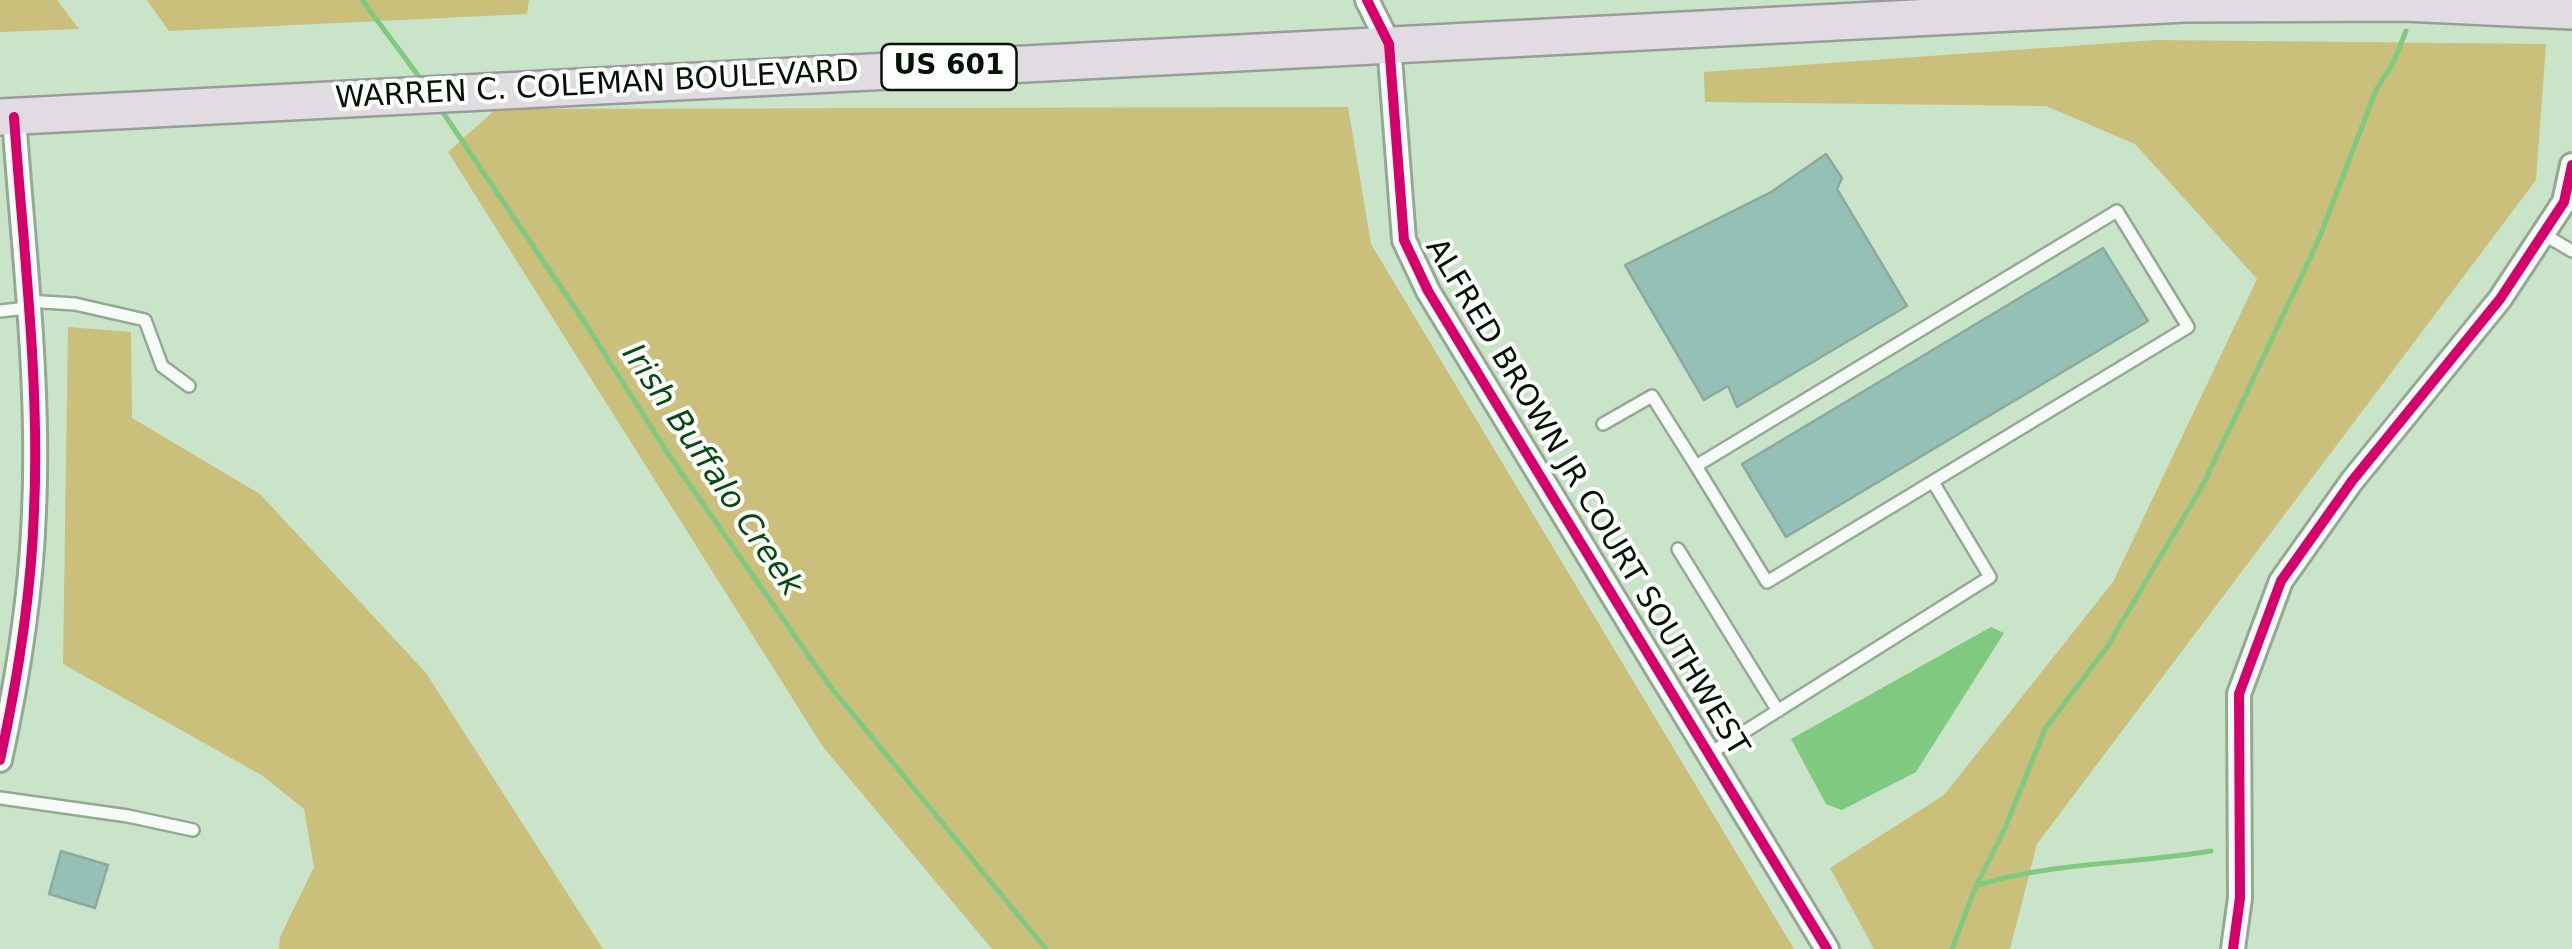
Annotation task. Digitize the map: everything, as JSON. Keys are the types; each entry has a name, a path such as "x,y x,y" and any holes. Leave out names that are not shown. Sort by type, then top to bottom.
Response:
{"highway":[{"name":"WARREN C. COLEMAN BOULEVARD","path":"7,117 2184,4 2404,3 2572,11"}],"street":[{"path":"1368,0 1389,44"},
{"name":"ALFRED BROWN JR COURT SOUTHWEST","path":"1389,44 1404,240 1428,291 1827,949"},
{"path":"0,760 5,709 28,598 34,510 27,304 7,117"},
{"path":"2233,949 2240,898 2239,694 2281,581 2352,480 2500,299 2564,202 2572,166"}],"lane":[{"path":"1603,424 1652,396 1767,582 2188,327 2117,211 1696,466"},
{"path":"2543,234 2572,251"},
{"path":"0,312 27,304 75,304 145,320 162,366 190,386"},
{"path":"1709,754 1990,577 1933,482"},
{"path":"1678,549 1778,710"},
{"path":"0,798 128,816 193,830"}],"shaded area":[{"path":"0,0 57,0 79,29 0,32"},
{"path":"147,0 529,0 527,14 169,31"},
{"path":"2156,40 2546,44 2536,180 2037,844 2010,949 1874,949 1830,868 1944,795 2113,582 2257,279 2135,144 2046,106 1705,102 1704,72"},
{"path":"1348,107 1371,244 1794,949 992,949 823,747 448,152 496,109"},
{"path":"68,327 131,332 132,418 260,494 426,673 603,949 279,949 280,937 314,867 304,809 263,776 63,664"},
{"path":"1991,627 2004,633 1916,772 1842,810 1826,804 1791,739"}],"building":[{"path":"1826,154 1842,178 1837,189 1907,306 1737,407 1728,386 1704,400 1625,265 1771,192"},
{"path":"2103,248 2148,321 1786,537 1742,464"},
{"path":"61,851 108,865 95,908 49,894"}],"waterway":[{"name":"Irish Buffalo Creek","path":"362,0 423,82"},
{"path":"1952,949 2045,729 2107,647 2204,483 2318,241 2376,90 2406,31"},
{"name":"Irish Buffalo Creek","path":"440,108 667,452 829,685 1046,949"},
{"path":"1978,885 2065,868 2211,851"}],"cycle path":[{"path":"1367,0 1389,44 1404,240 1428,291 1827,949"},
{"path":"0,760 27,606 35,463 33,364 14,117"},
{"path":"2233,949 2240,898 2239,694 2281,581 2352,481 2500,299 2564,202 2572,165"}]}
